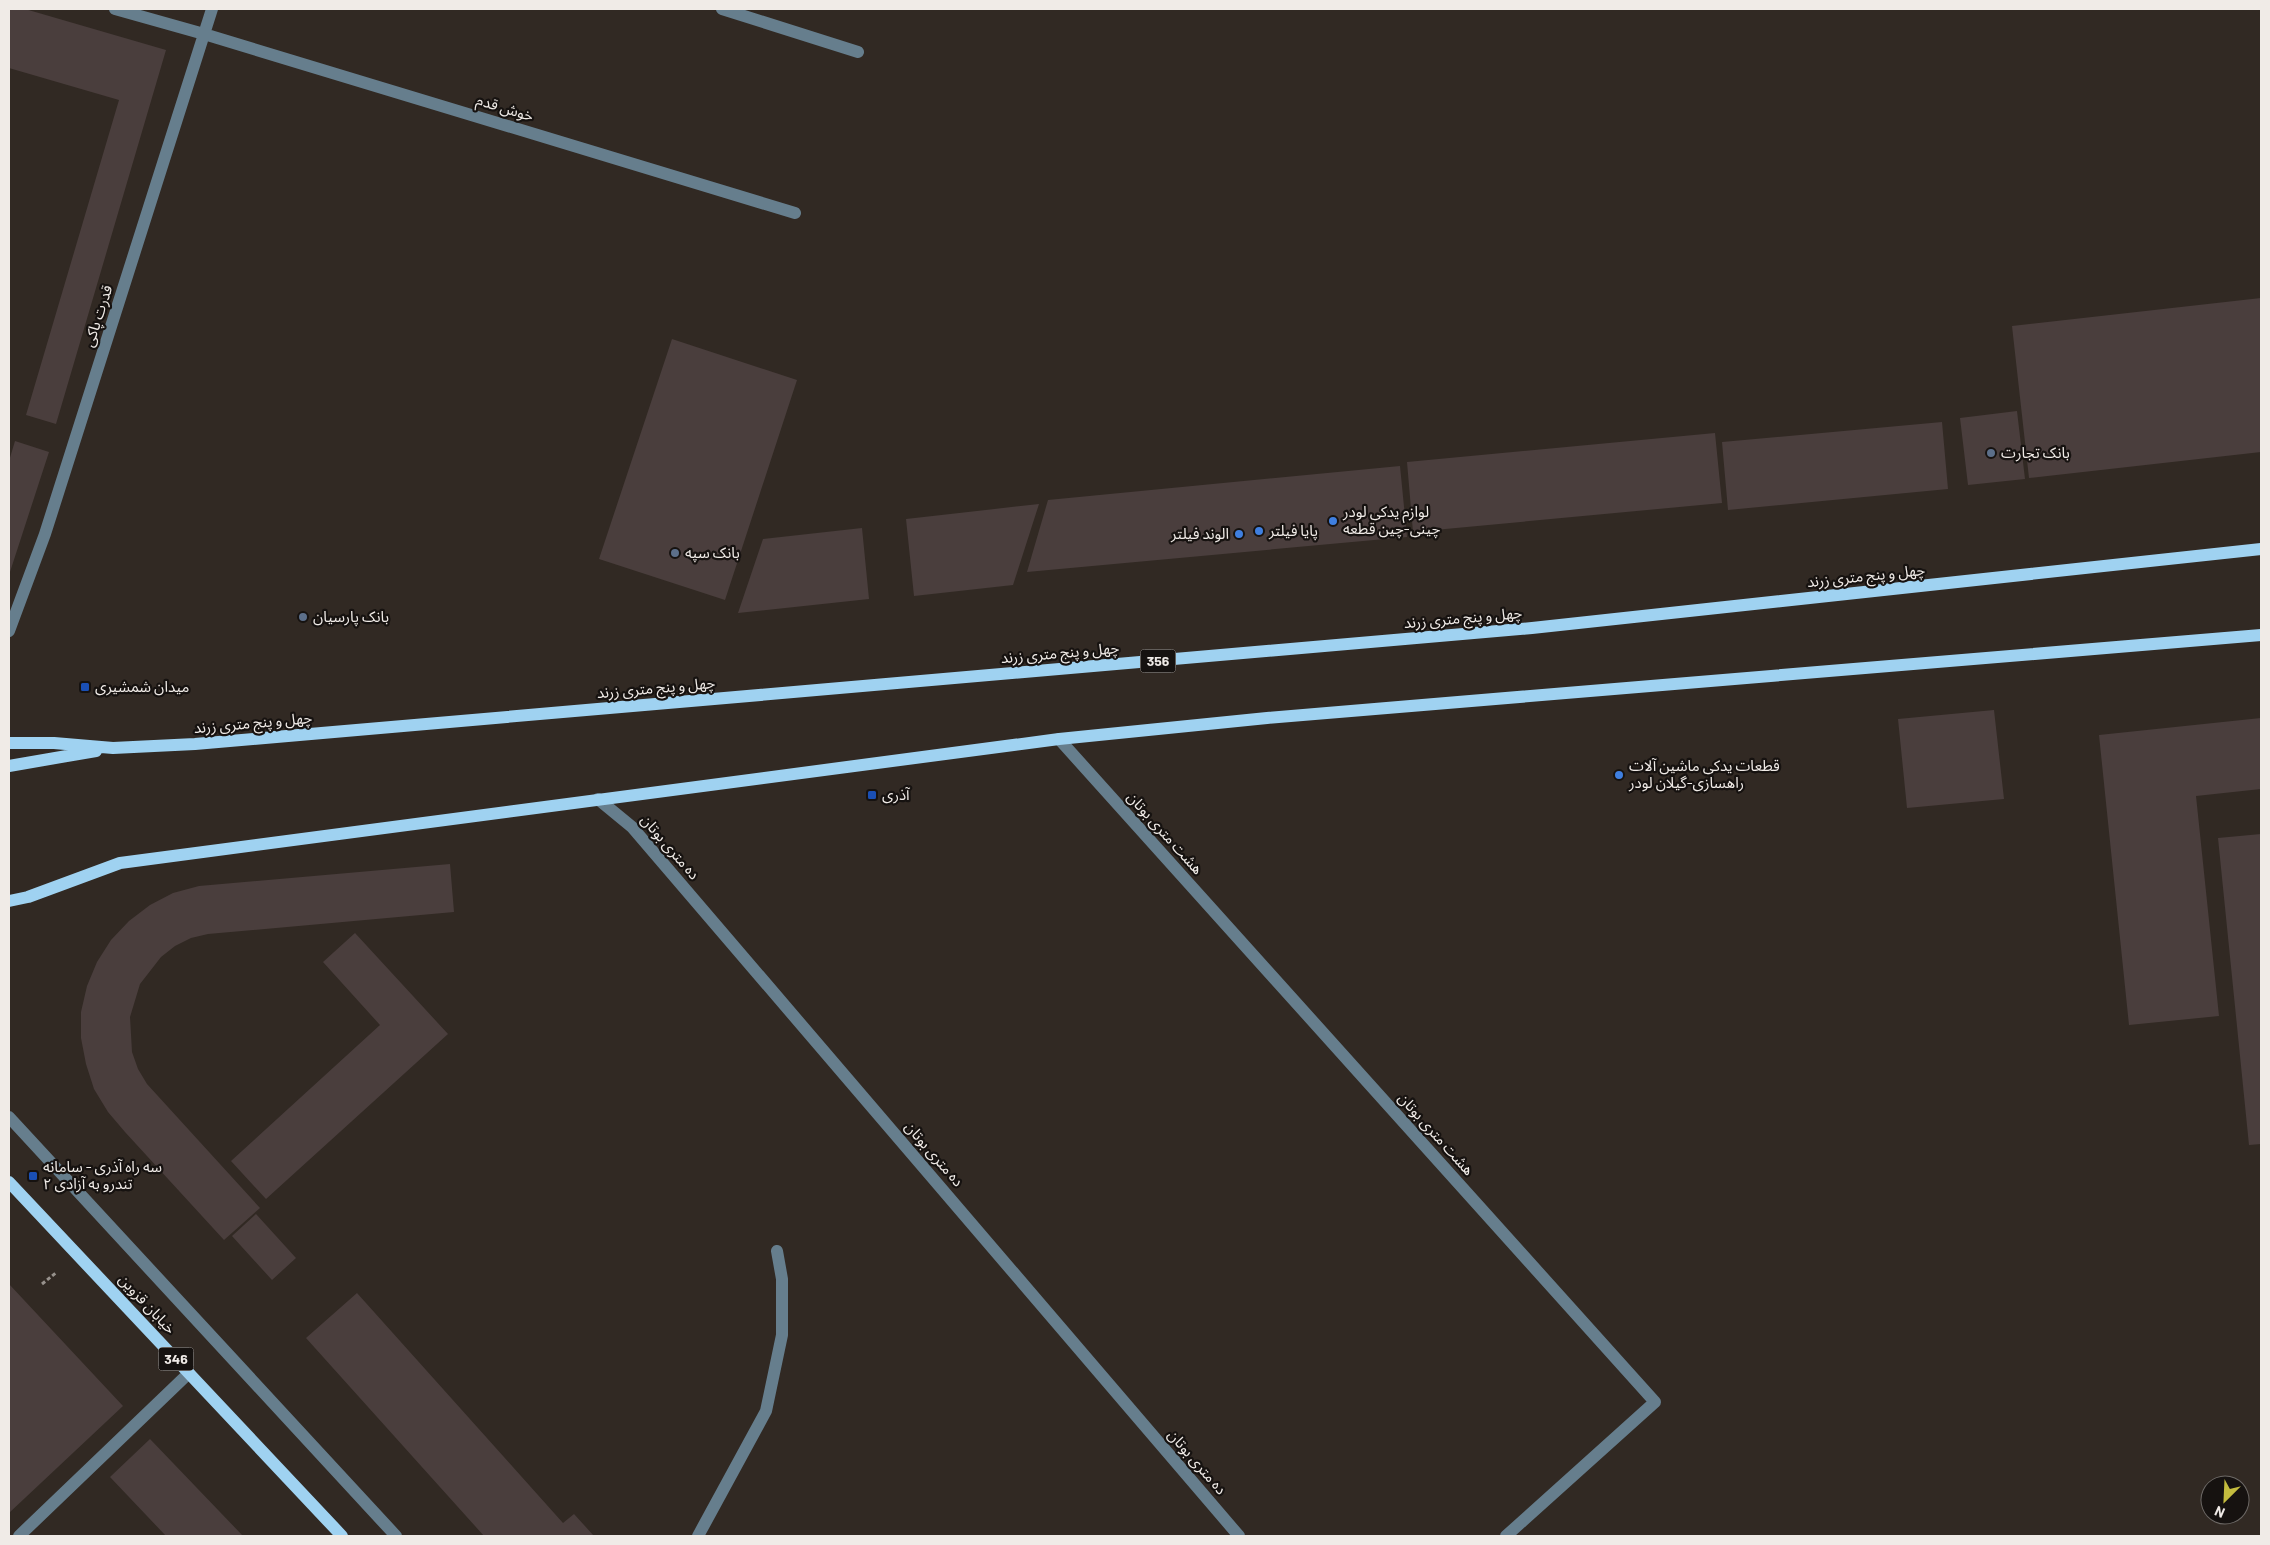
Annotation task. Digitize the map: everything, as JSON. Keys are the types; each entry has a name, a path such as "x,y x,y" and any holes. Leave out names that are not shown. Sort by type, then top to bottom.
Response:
{"main road":[{"name":"چهل و پنج متری زرند","path":"9,743 54,743 113,748 195,744 1532,628 2261,549"},
{"path":"9,901 28,896 120,862 1059,739 1267,718 2261,635"},
{"path":"9,766 113,748"},
{"name":"خیابان قزوین","path":"9,1182 342,1536"}],"street":[{"name":"خوش قدم","path":"115,9 204,34 795,213"},
{"name":"قدرت پاکی","path":"9,631 46,534 212,9"},
{"path":"722,9 858,52"},
{"name":"هشت متری بوتان","path":"1059,739 1655,1402 1506,1536"},
{"name":"ده متری بوتان","path":"598,799 632,826 1239,1536"},
{"path":"9,1117 396,1536"},
{"path":"698,1536 768,1403 782,1335 782,1279 777,1251"},
{"path":"20,1536 189,1372"}],"building":[{"path":"9,9 25,9 166,50 56,424 26,415 119,100 9,68"},
{"path":"2261,298 2261,452 2029,478 2012,326"},
{"path":"672,339 797,380 725,600 599,559"},
{"path":"2017,411 2025,479 1968,485 1960,418"},
{"path":"1942,422 1948,489 1728,510 1722,442"},
{"path":"1715,433 1722,503 1413,532 1407,462"},
{"path":"15,441 49,452 9,575 9,461"},
{"path":"1400,466 1407,537 1027,572 1048,500"},
{"path":"1039,504 1013,585 914,596 906,519"},
{"path":"862,528 869,599 738,613 763,539"},
{"path":"1994,710 2004,799 1907,808 1898,719"},
{"path":"2261,718 2261,789 2196,796 2219,1016 2129,1025 2099,735"},
{"path":"2261,834 2261,1144 2249,1145 2218,838"},
{"path":"450,864 454,912 208,934 191,938 175,946 161,957 140,984 130,1017 132,1052 138,1069 147,1084 260,1208 224,1240 125,1132 108,1112 94,1089 86,1064 81,1038 81,1012 87,986 97,962 111,940 129,921 150,905 173,893 199,886"},
{"path":"355,933 448,1034 266,1199 231,1161 380,1025 323,962"},
{"path":"256,1214 296,1258 272,1280 232,1236"},
{"path":"9,1284 123,1406 9,1513"},
{"path":"357,1293 563,1523 574,1514 594,1536 484,1536 306,1338"},
{"path":"150,1439 243,1536 166,1536 110,1477"}],"place":[{"name":"بانک تجارت","path":"1991,453"},
{"name":"لوازم یدکی لودر چینی-چین قطعه","path":"1333,521"},
{"name":"پایا فیلتر","path":"1259,531"},
{"name":"الوند فیلتر","path":"1239,534"},
{"name":"بانک سپه","path":"675,553"},
{"name":"بانک پارسیان","path":"303,617"},
{"name":"میدان شمشیری","path":"85,687"},
{"name":"قطعات یدکی ماشین آلات راهسازی-گیلان لودر","path":"1619,775"},
{"name":"آذری","path":"872,795"},
{"name":"سه راه آذری - سامانه ۲ تندرو به آزادی","path":"33,1176"}]}
